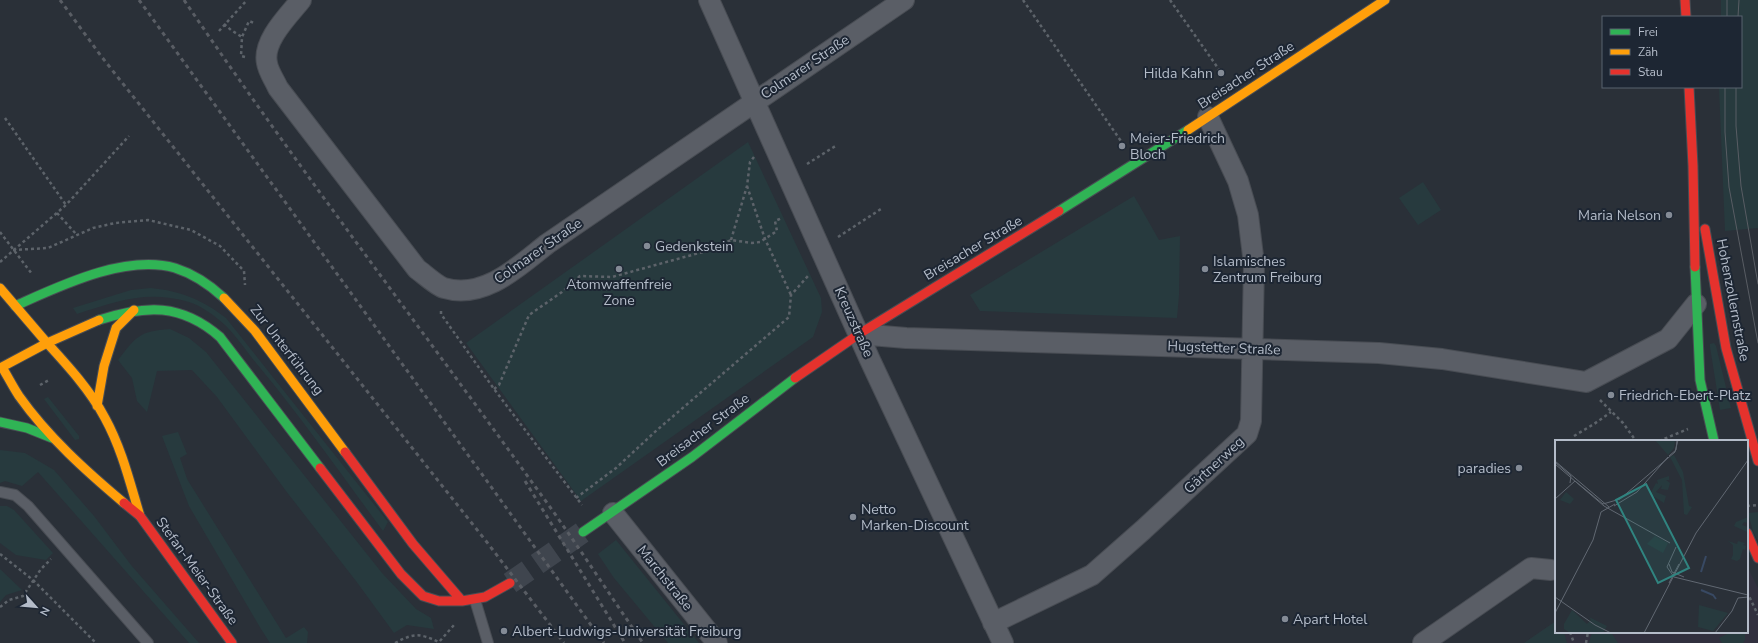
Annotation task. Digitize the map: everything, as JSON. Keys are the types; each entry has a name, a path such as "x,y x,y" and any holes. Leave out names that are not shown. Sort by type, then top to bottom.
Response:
{"main road":[{"name":"Breisacher Straße","path":"583,532 613,513 692,457 788,383 859,334 1136,164 1385,0"},
{"path":"1685,0 1686,16"},
{"name":"Hohenzollernstraße","path":"1689,88 1694,166 1696,304 1700,380 1714,440"},
{"name":"Hohenzollernstraße","path":"1694,166 1726,348 1756,464"},
{"name":"Zur Unterführung","path":"5,311 73,283 127,266 144,265 176,268 194,275 229,301 246,320 311,403 416,550 462,601"},
{"name":"Stefan-Meier-Straße","path":"0,288 70,369 97,406 119,448 140,516"},
{"path":"1,366 77,330 134,310 164,309 192,317 220,337 412,586 423,596 439,601 475,600 485,597 510,583"},
{"path":"97,406 104,366 116,328 134,310"},
{"name":"Stefan-Meier-Straße","path":"1,366 19,396 53,438 95,479 140,516 232,643"},
{"path":"0,422 27,428 53,438"},
{"path":"1748,535 1758,558"}],"street":[{"name":"Colmarer Straße","path":"301,0 275,31 268,46 266,62 278,88 417,269 443,288 466,291 493,284 547,244 904,0"},
{"name":"Kreuzstraße","path":"709,0 859,334 1003,643"},
{"name":"Gärtnerweg","path":"993,623 1092,575 1247,434 1251,421 1254,264 1248,215 1238,181 1208,117"},
{"path":"1586,382 1668,339 1696,304"},
{"name":"Hugstetter Straße","path":"859,334 906,338 1379,353 1442,359 1586,382"},
{"name":"Marchstraße","path":"613,513 717,643"},
{"path":"1423,643 1531,568 1551,570"}],"lane":[{"path":"0,492 15,495 24,502 148,643"},
{"path":"475,600 488,643"}],"path":[{"path":"219,31 247,0"},
{"path":"1023,0 1136,164"},
{"path":"1170,0 1238,98"},
{"path":"241,56 242,37 249,22"},
{"path":"224,24 242,37"},
{"path":"5,118 66,206"},
{"path":"0,262 66,206 129,136"},
{"path":"731,240 747,186 750,162 770,136"},
{"path":"788,177 837,145"},
{"path":"576,498 616,468 657,430 789,317 791,295 765,239 747,186"},
{"path":"494,389 499,385 529,315 562,292 580,276 612,277 710,250 731,240 752,243 765,239 777,232 775,221 802,209"},
{"path":"820,248 881,209"},
{"path":"57,213 77,235"},
{"path":"0,232 14,250"},
{"path":"791,295 810,274 828,266"},
{"path":"443,288 441,314 494,389 596,524"},
{"path":"1586,382 1592,392 1623,423 1635,440"},
{"path":"1574,436 1611,412"},
{"path":"1661,440 1691,428"},
{"path":"1748,506 1758,505"},
{"path":"0,607 9,600 23,596 41,569 64,546"},
{"path":"0,554 33,580 96,643"},
{"path":"1748,594 1758,615"},
{"path":"1570,633 1574,643"},
{"path":"1586,643 1588,633"},
{"path":"395,643 412,635 423,636 439,642"}],"shaded area":[{"path":"1748,568 1758,588 1758,643 1524,643 1555,622 1555,633 1748,633"}],"green space":[{"path":"1721,0 1758,0 1758,228 1725,231 1719,88 1742,88 1742,16 1721,16"},
{"path":"748,142 821,298 822,312 813,337 581,501 466,343"},
{"path":"1423,182 1441,210 1418,225 1399,198"},
{"path":"1134,196 1159,240 1180,236 1177,318 980,311 970,295"},
{"path":"151,288 172,291 191,297 209,306 226,318 388,522 383,531 277,389 230,330 213,315 199,306 189,302 159,297 145,297 119,301 77,314 73,308 131,290"},
{"path":"170,329 189,338 206,352 382,573 416,609 431,618 434,629 407,625 394,633 217,397 192,370 157,371 147,412 137,401 132,378 118,360 129,346 139,337 151,331"},
{"path":"1714,343 1731,408 1720,410 1710,347 1710,344"},
{"path":"48,397 79,436 79,439 75,440 44,399"},
{"path":"178,432 187,454 180,458 187,479 286,638 304,627 308,632 307,643 270,643 261,629 189,506 162,436"},
{"path":"0,450 25,453 54,470 94,516 131,565 199,643 189,643 38,472 22,486 5,481 0,483"},
{"path":"0,506 7,506 14,510 53,553 46,560 16,555 0,543"},
{"path":"1758,512 1758,541 1753,531 1748,513"},
{"path":"616,540 699,643 668,643 614,578 598,554"},
{"path":"0,569 22,590 6,595 0,602"},
{"path":"1555,622 1555,633 1564,633 1567,643 1524,643"},
{"path":"1592,633 1612,633 1618,643 1589,643"},
{"path":"1745,633 1745,640 1743,643 1722,643 1719,638 1727,634"}],"tunnel":[{"path":"510,583 583,532"}],"tram line":[{"path":"1727,0 1727,16"},
{"path":"1738,16 1739,0"},
{"path":"1725,88 1725,132 1729,187 1758,343"},
{"path":"1736,88 1736,126 1741,186 1758,284"}],"railway":[{"path":"60,0 101,56 486,541 564,643"},
{"path":"139,0 604,643"},
{"path":"184,0 316,188 555,514 643,643"},
{"path":"525,481 625,643"}],"traffic: fast":[{"path":"1059,211 1188,130"},
{"path":"15,306 72,281 93,274 135,265 156,265 182,270 201,280 224,298"},
{"path":"1695,267 1700,380 1714,440"},
{"path":"99,320 132,312 162,310 191,318 206,326 220,337 320,468"},
{"path":"583,532 692,457 795,378"},
{"path":"0,422 27,428 52,438"}],"traffic: slow":[{"path":"1188,130 1385,0"},
{"path":"0,288 47,343 0,368"},
{"path":"224,298 255,331 345,452"},
{"path":"97,406 104,366 116,328 134,310"},
{"path":"99,320 47,343 86,388 105,418 121,454 140,516"},
{"path":"2,367 19,396 42,426 82,466 124,503"}],"traffic: jam":[{"path":"1685,0 1686,16"},
{"path":"1689,88 1693,166 1695,267"},
{"path":"795,378 859,334 1059,211"},
{"path":"1705,229 1726,348 1758,461"},
{"path":"345,452 413,544 462,601"},
{"path":"320,468 401,574 423,596 439,601 462,601 485,597 510,583"},
{"path":"124,503 140,516 232,643"},
{"path":"1748,535 1758,558"}],"place":[{"name":"Hilda Kahn","path":"1221,73"},
{"name":"Meier-Friedrich Bloch","path":"1122,146"},
{"name":"Maria Nelson","path":"1669,215"},
{"name":"Gedenkstein","path":"647,246"},
{"name":"Atomwaffenfreie Zone","path":"619,269"},
{"name":"Islamisches Zentrum Freiburg","path":"1205,269"},
{"name":"Friedrich-Ebert-Platz","path":"1611,395"},
{"name":"paradies","path":"1519,468"},
{"name":"Netto Marken-Discount","path":"853,517"},
{"name":"Apart Hotel","path":"1285,619"},
{"name":"Albert-Ludwigs-Universität Freiburg","path":"504,631"}]}
